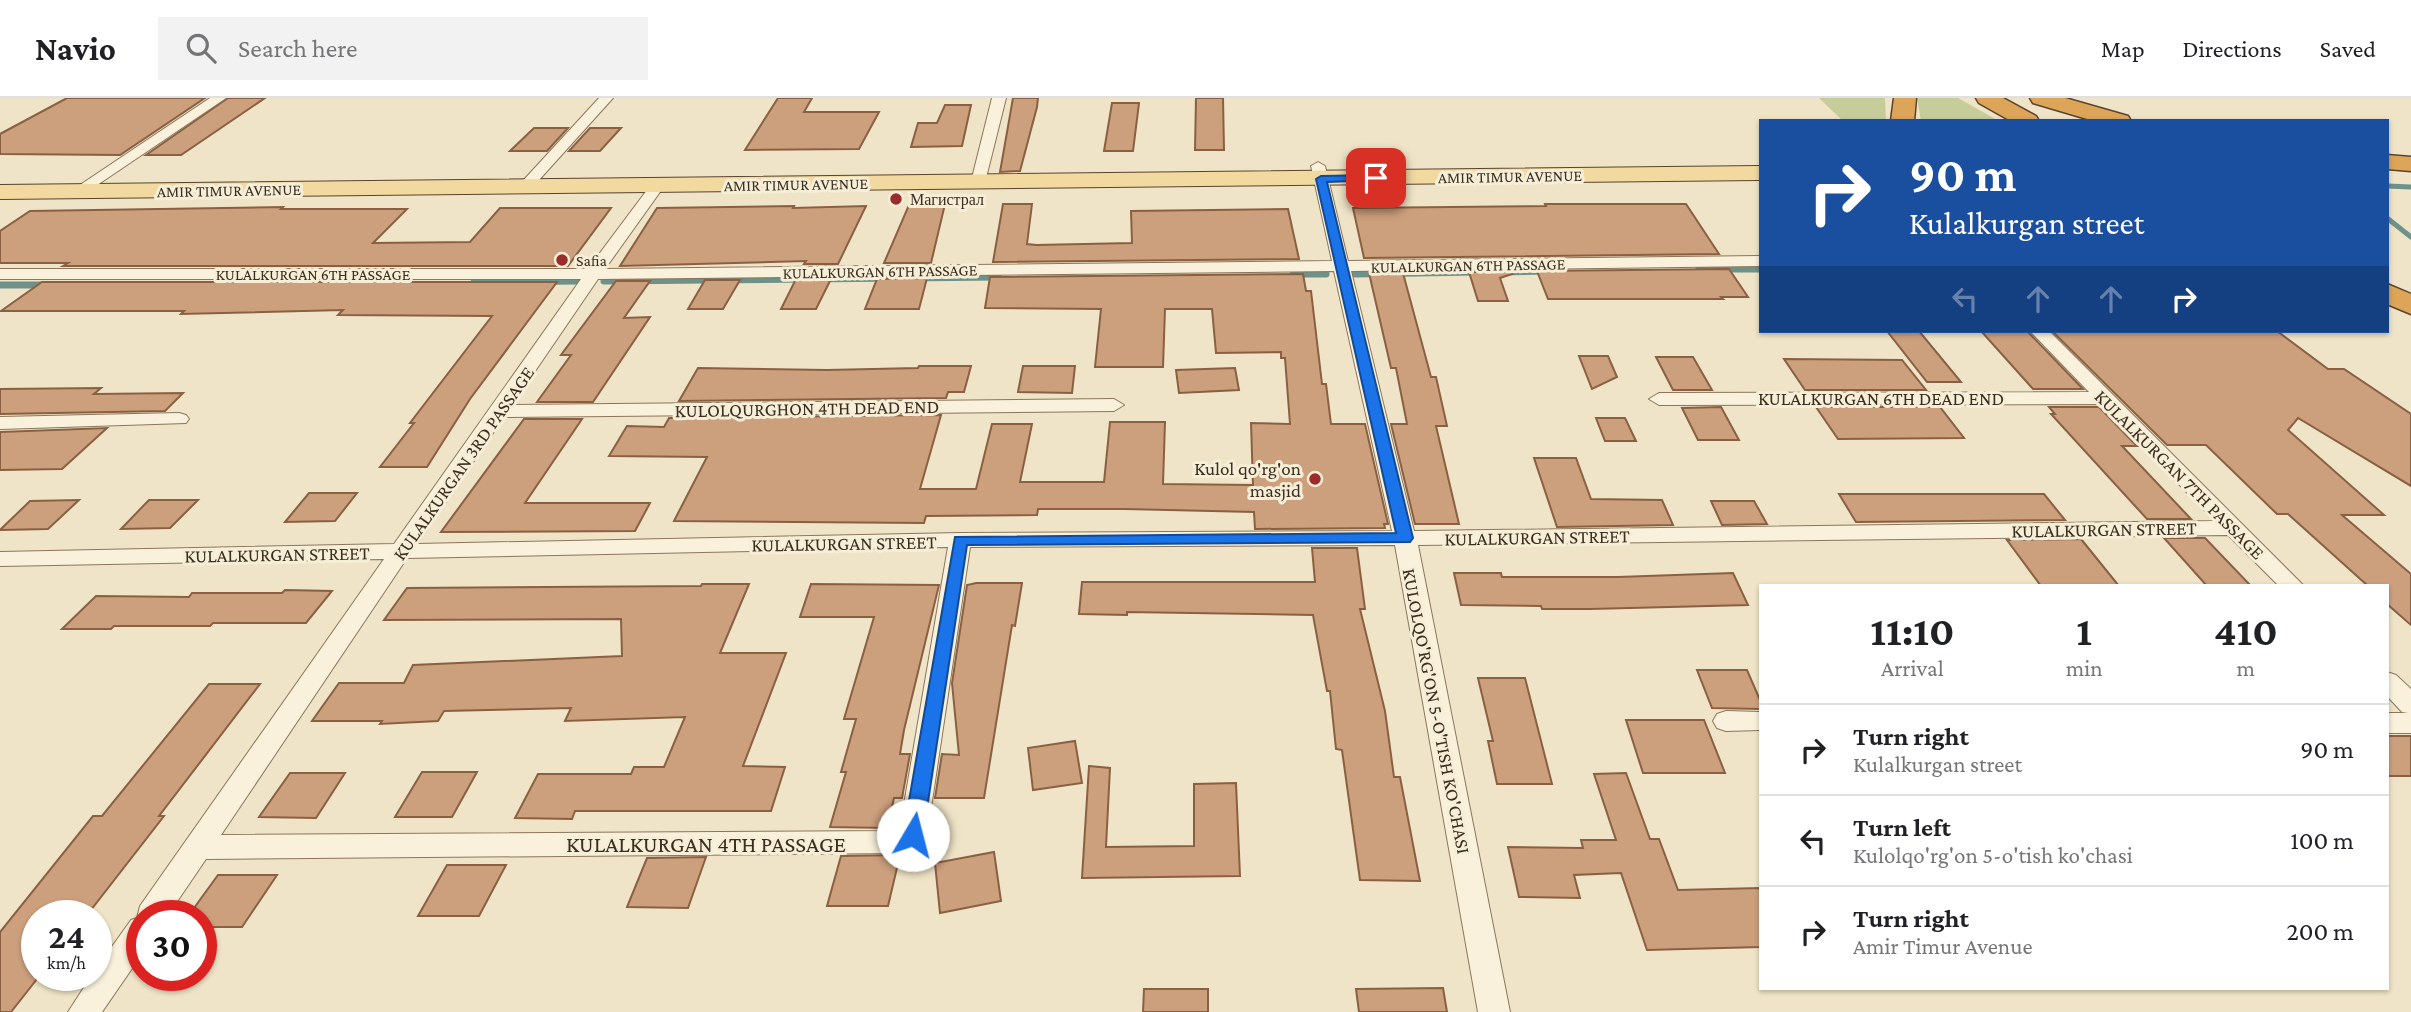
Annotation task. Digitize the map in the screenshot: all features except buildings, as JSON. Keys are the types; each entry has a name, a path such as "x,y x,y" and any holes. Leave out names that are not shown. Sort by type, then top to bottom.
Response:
{"highway":[{"path":"1902,119 1905,98"},
{"path":"1987,98 2024,119"},
{"path":"2033,98 2089,119"},
{"path":"2041,98 2113,119"},
{"path":"2389,162 2411,164"},
{"path":"2389,173 2411,175"},
{"path":"2389,272 2399,295"}],"main road":[{"name":"AMIR TIMUR AVENUE","path":"1320,173 1759,162"},
{"name":"AMIR TIMUR AVENUE","path":"0,180 87,185 1320,173 1759,173"},
{"name":"AMIR TIMUR AVENUE","path":"530,181 658,185 980,176"},
{"name":"AMIR TIMUR AVENUE","path":"0,192 87,185"}],"street":[{"path":"87,185 219,98"},
{"path":"530,181 606,98"},
{"path":"980,176 999,98"},
{"name":"KULOLQO'RG'ON 5-O'TISH KO'CHASI","path":"1320,173 1405,538 1494,1012"},
{"name":"KULALKURGAN 3RD PASSAGE","path":"161,900 593,274 658,185"},
{"name":"KULALKURGAN 6TH PASSAGE","path":"0,274 593,274 1759,261"},
{"name":"KULALKURGAN 7TH PASSAGE","path":"2041,333 2290,584"},
{"name":"KULALKURGAN 6TH DEAD END","path":"1658,399 2104,398"},
{"name":"KULOLQURGHON 4TH DEAD END","path":"500,411 1114,405"},
{"path":"0,423 179,419"},
{"name":"KULALKURGAN STREET","path":"0,559 960,540 1405,538 2233,528"},
{"name":"KULALKURGAN 4TH PASSAGE","path":"198,847 906,840 913,835 960,540"},
{"path":"2389,683 2411,705"},
{"path":"1726,721 1759,721"},
{"path":"2389,723 2411,723"},
{"path":"84,1012 126,952"}],"green space":[{"path":"1819,98 1885,98 1886,119 1841,119"},
{"path":"1917,98 1958,98 1995,119 1921,119"}],"waterway":[{"path":"2389,186 2411,187"},
{"path":"2389,220 2411,237"},
{"path":"1699,269 1759,269"},
{"path":"1496,272 1549,271"},
{"path":"1355,274 1479,272"},
{"path":"1293,274 1326,274"},
{"path":"604,281 999,277"},
{"path":"474,282 577,281"},
{"path":"0,285 47,285"}],"place":[{"name":"Магистрал","path":"896,199"},
{"name":"Safia","path":"562,260"},
{"name":"Kulol qo'rg'on masjid","path":"1315,479"}],"route":[{"path":"913,835 960,540 1405,538 1321,179 1376,178"}]}
